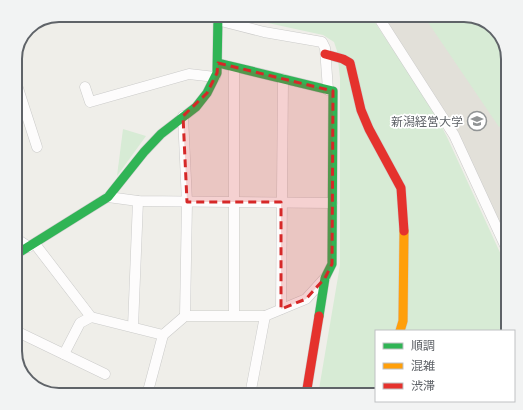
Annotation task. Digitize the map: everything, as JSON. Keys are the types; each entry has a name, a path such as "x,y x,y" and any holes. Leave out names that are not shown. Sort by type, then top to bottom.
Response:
{"street":[{"path":"22,251 108,197 144,152 161,134 196,107 207,93 217,73 218,22"},
{"path":"231,22 264,32 322,42 325,48 328,90"},
{"path":"381,22 454,135 501,237"},
{"path":"325,54 343,59 350,63 360,110 401,188 405,244 402,321 400,330"},
{"path":"148,388 163,335 185,316 265,316 306,299 325,278 332,264 333,91 218,64"},
{"path":"234,68 234,315"},
{"path":"85,87 90,102 189,74 215,77"},
{"path":"281,310 283,79"},
{"path":"22,101 37,147"},
{"path":"183,116 187,202 185,316"},
{"path":"108,197 138,202 332,203"},
{"path":"134,328 138,202"},
{"path":"22,241 32,245 90,318 163,335"},
{"path":"307,388 325,278"},
{"path":"251,388 265,316"},
{"path":"64,354 80,323 90,318"},
{"path":"22,334 105,374"}],"highlighted area":[{"path":"218,63 333,91 332,264 325,278 306,299 281,309 281,202 187,202 183,116 207,93 217,73"}],"shaded area":[{"name":"新潟経営大学","path":"381,22 472,23 487,30 497,42 501,54 501,236 472,171"}],"green space":[{"path":"263,22 375,22 433,110 501,255 501,330 375,330 375,388 319,388 340,265 340,78 337,51 334,42 323,35"},
{"path":"428,22 472,23 483,27 493,36 497,42 501,54 501,126 499,127"},
{"path":"123,129 146,136 117,176"}],"traffic: fast":[{"path":"22,251 108,197 144,152 161,134 196,107 207,93 217,73 218,22"},
{"path":"218,63 333,91 332,264 325,278 319,316"}],"traffic: slow":[{"path":"400,330 403,321 404,231"}],"traffic: jam":[{"path":"325,54 343,59 350,63 361,110 369,129 401,188 404,231"},
{"path":"307,388 319,316"}],"place":[{"name":"新潟経営大学","path":"477,121"}]}
